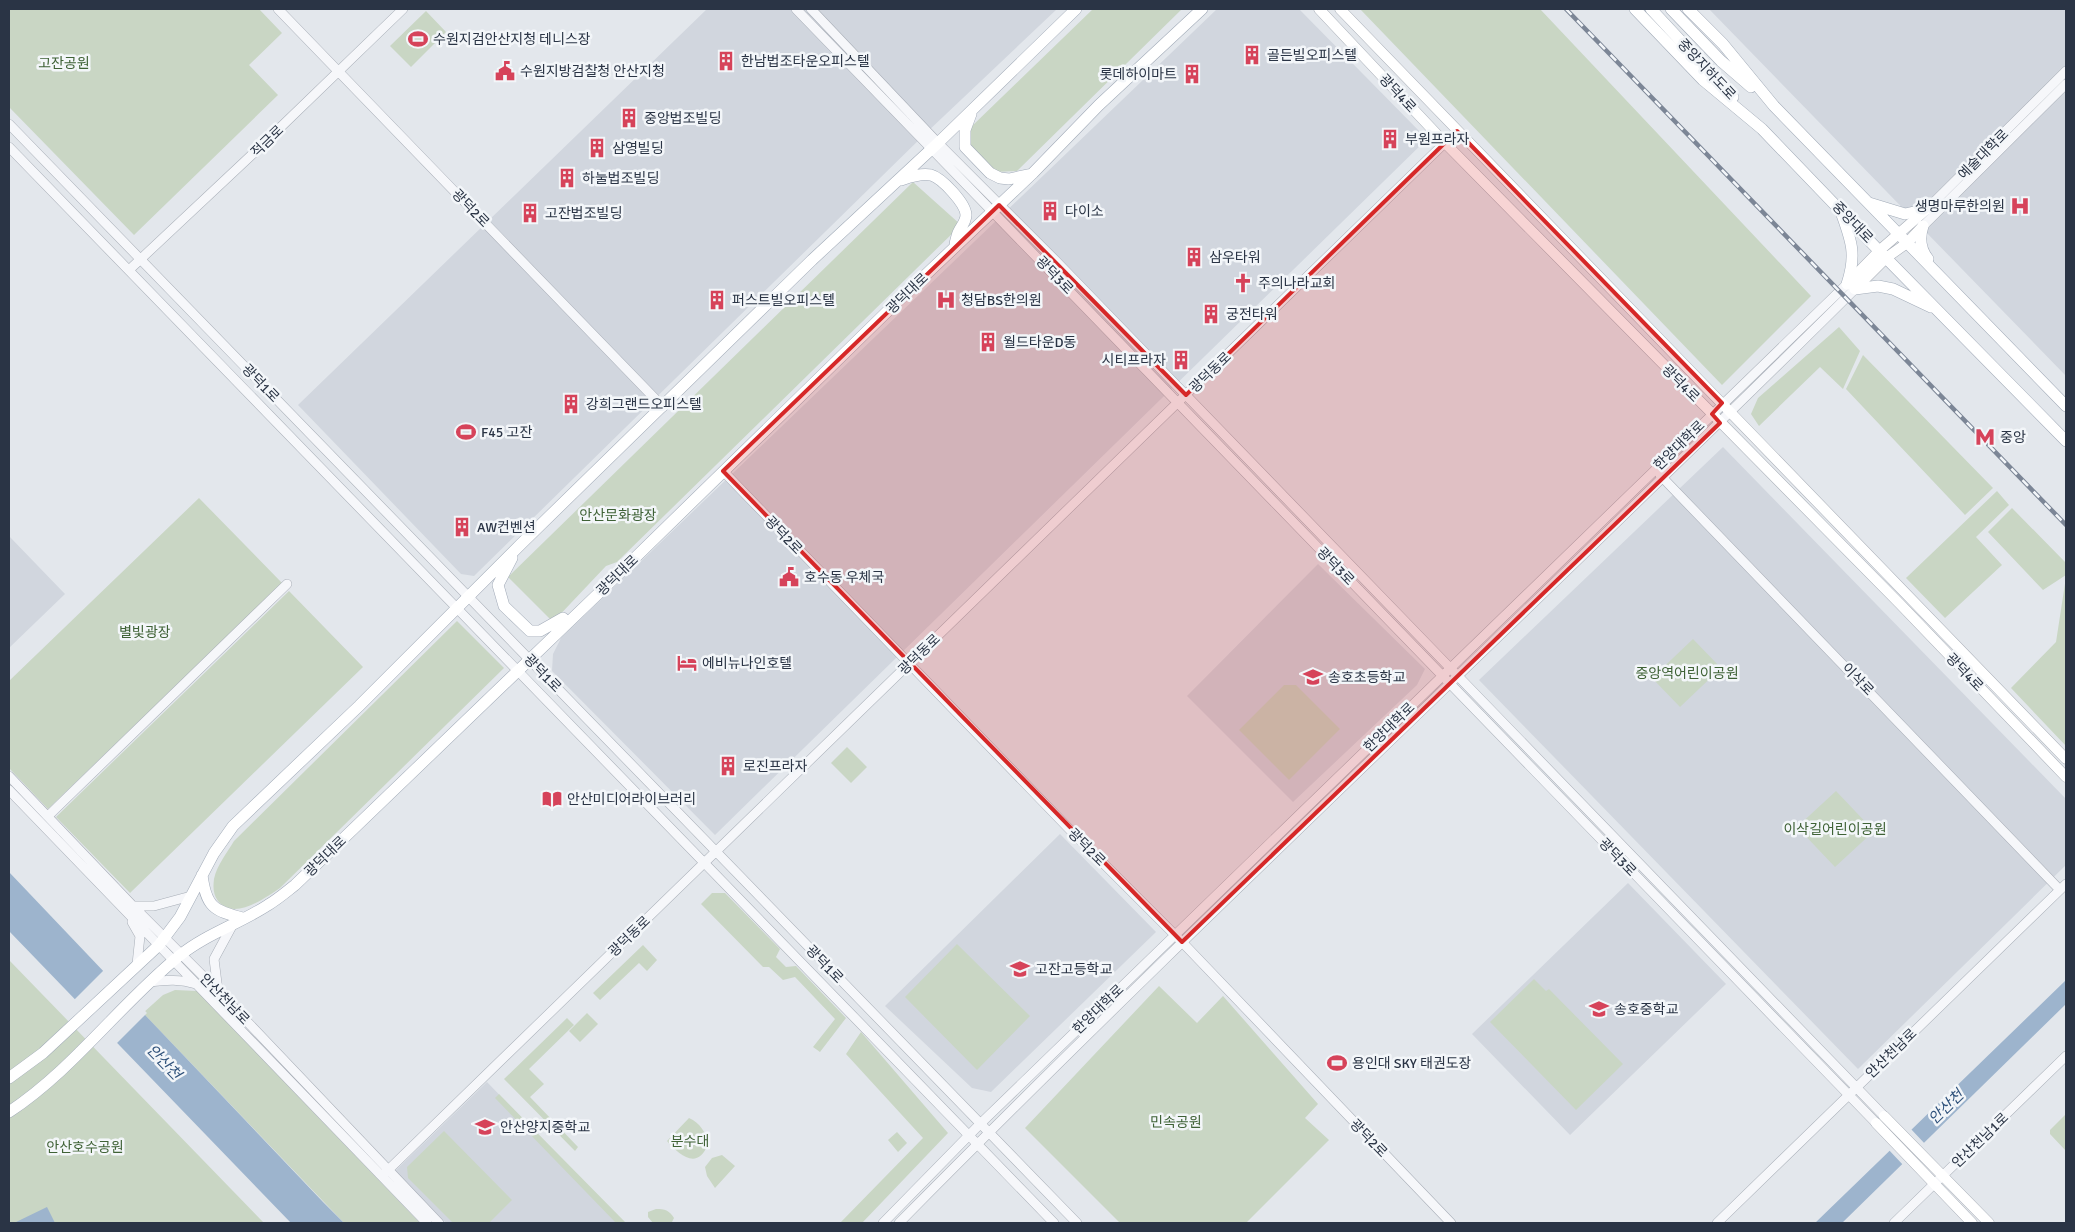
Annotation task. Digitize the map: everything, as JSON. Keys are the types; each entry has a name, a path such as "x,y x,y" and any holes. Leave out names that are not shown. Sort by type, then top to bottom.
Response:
{"main road":[{"path":"9,1078 43,1053 162,941 191,896 202,873 233,826 359,706 521,544 812,260 973,110 1076,9"},
{"name":"광덕대로","path":"9,1112 57,1075 149,983 178,957 238,921 268,906 295,885 1033,173 1099,106 1202,9"},
{"name":"광덕4로","path":"1319,9 1445,143 2066,777"},
{"name":"광덕4로","path":"1340,9 2066,759"},
{"name":"중앙대로","path":"1635,9 1703,80 1762,129 2066,441"},
{"name":"중앙지하도로","path":"1651,9 1762,129"},
{"name":"중앙지하도로","path":"1671,9 1721,61 1774,106"},
{"name":"중앙대로","path":"1688,9 1723,44 1774,106 2066,406"},
{"path":"973,110 965,137 965,147 969,152 990,173 1000,178 1009,179 1033,173"},
{"path":"897,182 912,176 929,175 937,177 962,202 966,214 965,220 957,234 955,247"},
{"path":"1868,203 1905,214 1927,210"},
{"path":"1840,208 1853,244 1851,286 1878,286 1893,289 1940,311"},
{"name":"예술대학로","path":"1903,239 1927,210"},
{"path":"1923,226 1920,235 1925,255 1953,290"},
{"name":"예술대학로","path":"1903,239 1923,226"},
{"name":"한양대학로","path":"1851,286 1883,254 1903,239"},
{"path":"521,544 498,585 504,606 530,631 540,631 583,607"},
{"path":"202,873 204,894 214,908 238,921"},
{"path":"1880,1120 1939,1172 1989,1223"},
{"path":"1880,1120 1931,1181 1972,1223"}],"street":[{"name":"광덕2로","path":"278,9 663,407"},
{"name":"적금로","path":"129,270 402,9"},
{"name":"광덕3로","path":"796,9 1186,395 1857,1087 1880,1120"},
{"name":"광덕3로","path":"811,9 935,146"},
{"name":"예술대학로","path":"1927,210 2066,71"},
{"name":"예술대학로","path":"1923,226 2066,84"},
{"name":"광덕1로","path":"9,124 1077,1223"},
{"name":"광덕동로","path":"385,1173 1457,131"},
{"name":"광덕1로","path":"9,147 1054,1223"},
{"name":"광덕3로","path":"996,208 1178,403 1442,676 1849,1095 1880,1120"},
{"name":"한양대학로","path":"883,1223 980,1124 1722,403 1851,286"},
{"name":"한양대학로","path":"899,1223 1182,942 1730,413 1851,286"},
{"name":"이삭로","path":"1654,469 2063,887"},
{"name":"광덕2로","path":"723,471 1070,830 1175,934 1451,1223"},
{"path":"48,816 287,584"},
{"name":"안산천남로","path":"9,776 48,816 129,909"},
{"name":"안산천남로","path":"9,790 178,957 218,991 385,1173 427,1223"},
{"name":"안산천남로","path":"1717,1223 2063,887"},
{"path":"135,966 140,936 129,909 154,906 191,896"},
{"path":"218,991 214,959 238,921"},
{"name":"안산천남로","path":"178,957 198,984 385,1173 439,1223"},
{"path":"149,983 170,979 198,984"},
{"name":"안산천남1로","path":"1894,1223 1939,1172 2066,1056"}],"highlighted area":[{"path":"1457,131 1722,403 1712,414 1720,423 1182,942 723,471 999,205 1186,395"}],"shaded area":[{"path":"707,9 1057,9 926,133 474,576 461,574 298,405"},
{"path":"1217,9 1299,9 1427,139 715,835 552,671 553,654 561,638"},
{"path":"1709,9 2066,9 2066,376"},
{"path":"1723,447 2066,799 2066,865 1858,1069 1479,680"},
{"path":"9,536 65,594 9,648"},
{"name":"송호초등학교","path":"1318,564 1425,669 1417,685 1293,802 1187,696"},
{"name":"고잔고등학교","path":"1060,834 1156,932 991,1092 972,1088 885,1006"},
{"name":"송호중학교","path":"1628,883 1726,984 1570,1135 1472,1034"},
{"name":"안산양지중학교","path":"487,1082 624,1223 446,1223 395,1171"}],"green space":[{"name":"고잔공원","path":"9,9 259,9 282,33 249,65 278,95 134,235 9,107"},
{"path":"1093,9 1182,9 1017,171 994,172 971,148 971,127"},
{"path":"1360,9 1540,9 1811,296 1722,385"},
{"name":"수원지검안산지청 테니스장","path":"426,11 446,32 411,67 390,46"},
{"name":"안산문화광장","path":"913,182 961,225 617,562 606,566 553,622 508,577"},
{"path":"1839,327 1860,351 1843,389 1820,367 1759,426 1751,414 1758,398"},
{"path":"1863,355 1993,488 1965,515 1846,389"},
{"path":"1997,491 2009,505 1976,537 2002,565 1945,618 1906,578"},
{"name":"별빛광장","path":"199,498 282,583 48,809 9,768 9,681"},
{"path":"2012,508 2066,563 2066,575 2043,590 1988,532"},
{"path":"2066,577 2066,746 2011,688 2056,642"},
{"path":"289,591 363,667 130,893 56,817"},
{"path":"457,621 504,668 280,888 249,906 232,909 225,907 215,896 214,879 220,864 234,841"},
{"name":"중앙역어린이공원","path":"1693,639 1721,668 1680,707 1652,678"},
{"path":"1284,685 1296,685 1340,729 1289,780 1239,730"},
{"path":"847,747 867,767 851,783 831,763"},
{"name":"이삭길어린이공원","path":"1836,791 1874,831 1835,867 1797,827"},
{"path":"712,893 725,893 780,949 776,957 786,967 796,966 846,1018 820,1052 813,1047 835,1019 795,977 783,980 769,967 763,967 701,904"},
{"path":"957,944 1030,1016 977,1070 905,997"},
{"path":"643,945 657,960 647,971 639,963 600,1000 593,993"},
{"name":"안산호수공원","path":"9,960 264,1223 9,1223"},
{"path":"1534,979 1546,991 1549,989 1623,1064 1576,1110 1490,1022"},
{"name":"민속공원","path":"1159,986 1197,1023 1223,996 1318,1104 1305,1118 1329,1140 1246,1223 1120,1223 1025,1128"},
{"path":"175,990 197,991 420,1223 344,1223 143,1013 163,995"},
{"path":"587,1013 598,1024 580,1042 569,1031"},
{"path":"567,1018 574,1025 529,1069 544,1084 530,1097 578,1147 575,1151 504,1079"},
{"path":"861,1032 948,1133 862,1223 840,1223 923,1138 846,1054"},
{"path":"499,1094 626,1223 616,1223 495,1098"},
{"path":"2066,1114 2066,1151 2050,1134 2050,1130"},
{"name":"분수대","path":"689,1118 702,1128 708,1144 704,1152 694,1159 688,1158 677,1151 667,1141"},
{"path":"444,1131 512,1200 489,1223 453,1223 408,1178 407,1167"},
{"path":"897,1132 907,1143 898,1152 888,1140"},
{"path":"722,1155 735,1166 715,1188 707,1176 705,1167 712,1158"},
{"path":"656,1209 668,1212 674,1218 672,1222 653,1223 648,1217 648,1212"}],"water":[{"path":"9,872 344,1223 291,1223 9,931"},
{"name":"안산천","path":"2066,980 2066,1004 1842,1223 1815,1223"},
{"path":"47,1207 55,1223 14,1223"}],"pier":[{"path":"105,969 147,1013 115,1045 73,1001"},
{"path":"1910,1128 1926,1145 1904,1166 1888,1149"}],"railway":[{"path":"1566,9 2066,525"}],"place":[{"name":"수원지검안산지청 테니스장","path":"418,39"},
{"name":"골든빌오피스텔","path":"1252,55"},
{"name":"한남법조타운오피스텔","path":"726,61"},
{"name":"수원지방검찰청 안산지청","path":"505,71"},
{"name":"롯데하이마트","path":"1192,74"},
{"name":"중앙법조빌딩","path":"629,118"},
{"name":"부원프라자","path":"1390,139"},
{"name":"삼영빌딩","path":"597,148"},
{"name":"하눌법조빌딩","path":"567,178"},
{"name":"생명마루한의원","path":"2020,206"},
{"name":"다이소","path":"1050,211"},
{"name":"고잔법조빌딩","path":"530,213"},
{"name":"삼우타워","path":"1194,257"},
{"name":"주의나라교회","path":"1243,283"},
{"name":"퍼스트빌오피스텔","path":"717,300"},
{"name":"청담BS한의원","path":"946,300"},
{"name":"궁전타워","path":"1211,314"},
{"name":"월드타운D동","path":"988,342"},
{"name":"시티프라자","path":"1181,360"},
{"name":"강희그랜드오피스텔","path":"571,404"},
{"name":"F45 고잔","path":"466,432"},
{"name":"중앙","path":"1985,437"},
{"name":"AW컨벤션","path":"462,527"},
{"name":"호수동 우체국","path":"789,577"},
{"name":"에비뉴나인호텔","path":"687,663"},
{"name":"송호초등학교","path":"1313,677"},
{"name":"로진프라자","path":"728,766"},
{"name":"안산미디어라이브러리","path":"552,799"},
{"name":"고잔고등학교","path":"1020,969"},
{"name":"송호중학교","path":"1599,1009"},
{"name":"용인대 SKY 태권도장","path":"1337,1063"},
{"name":"안산양지중학교","path":"485,1127"}]}
